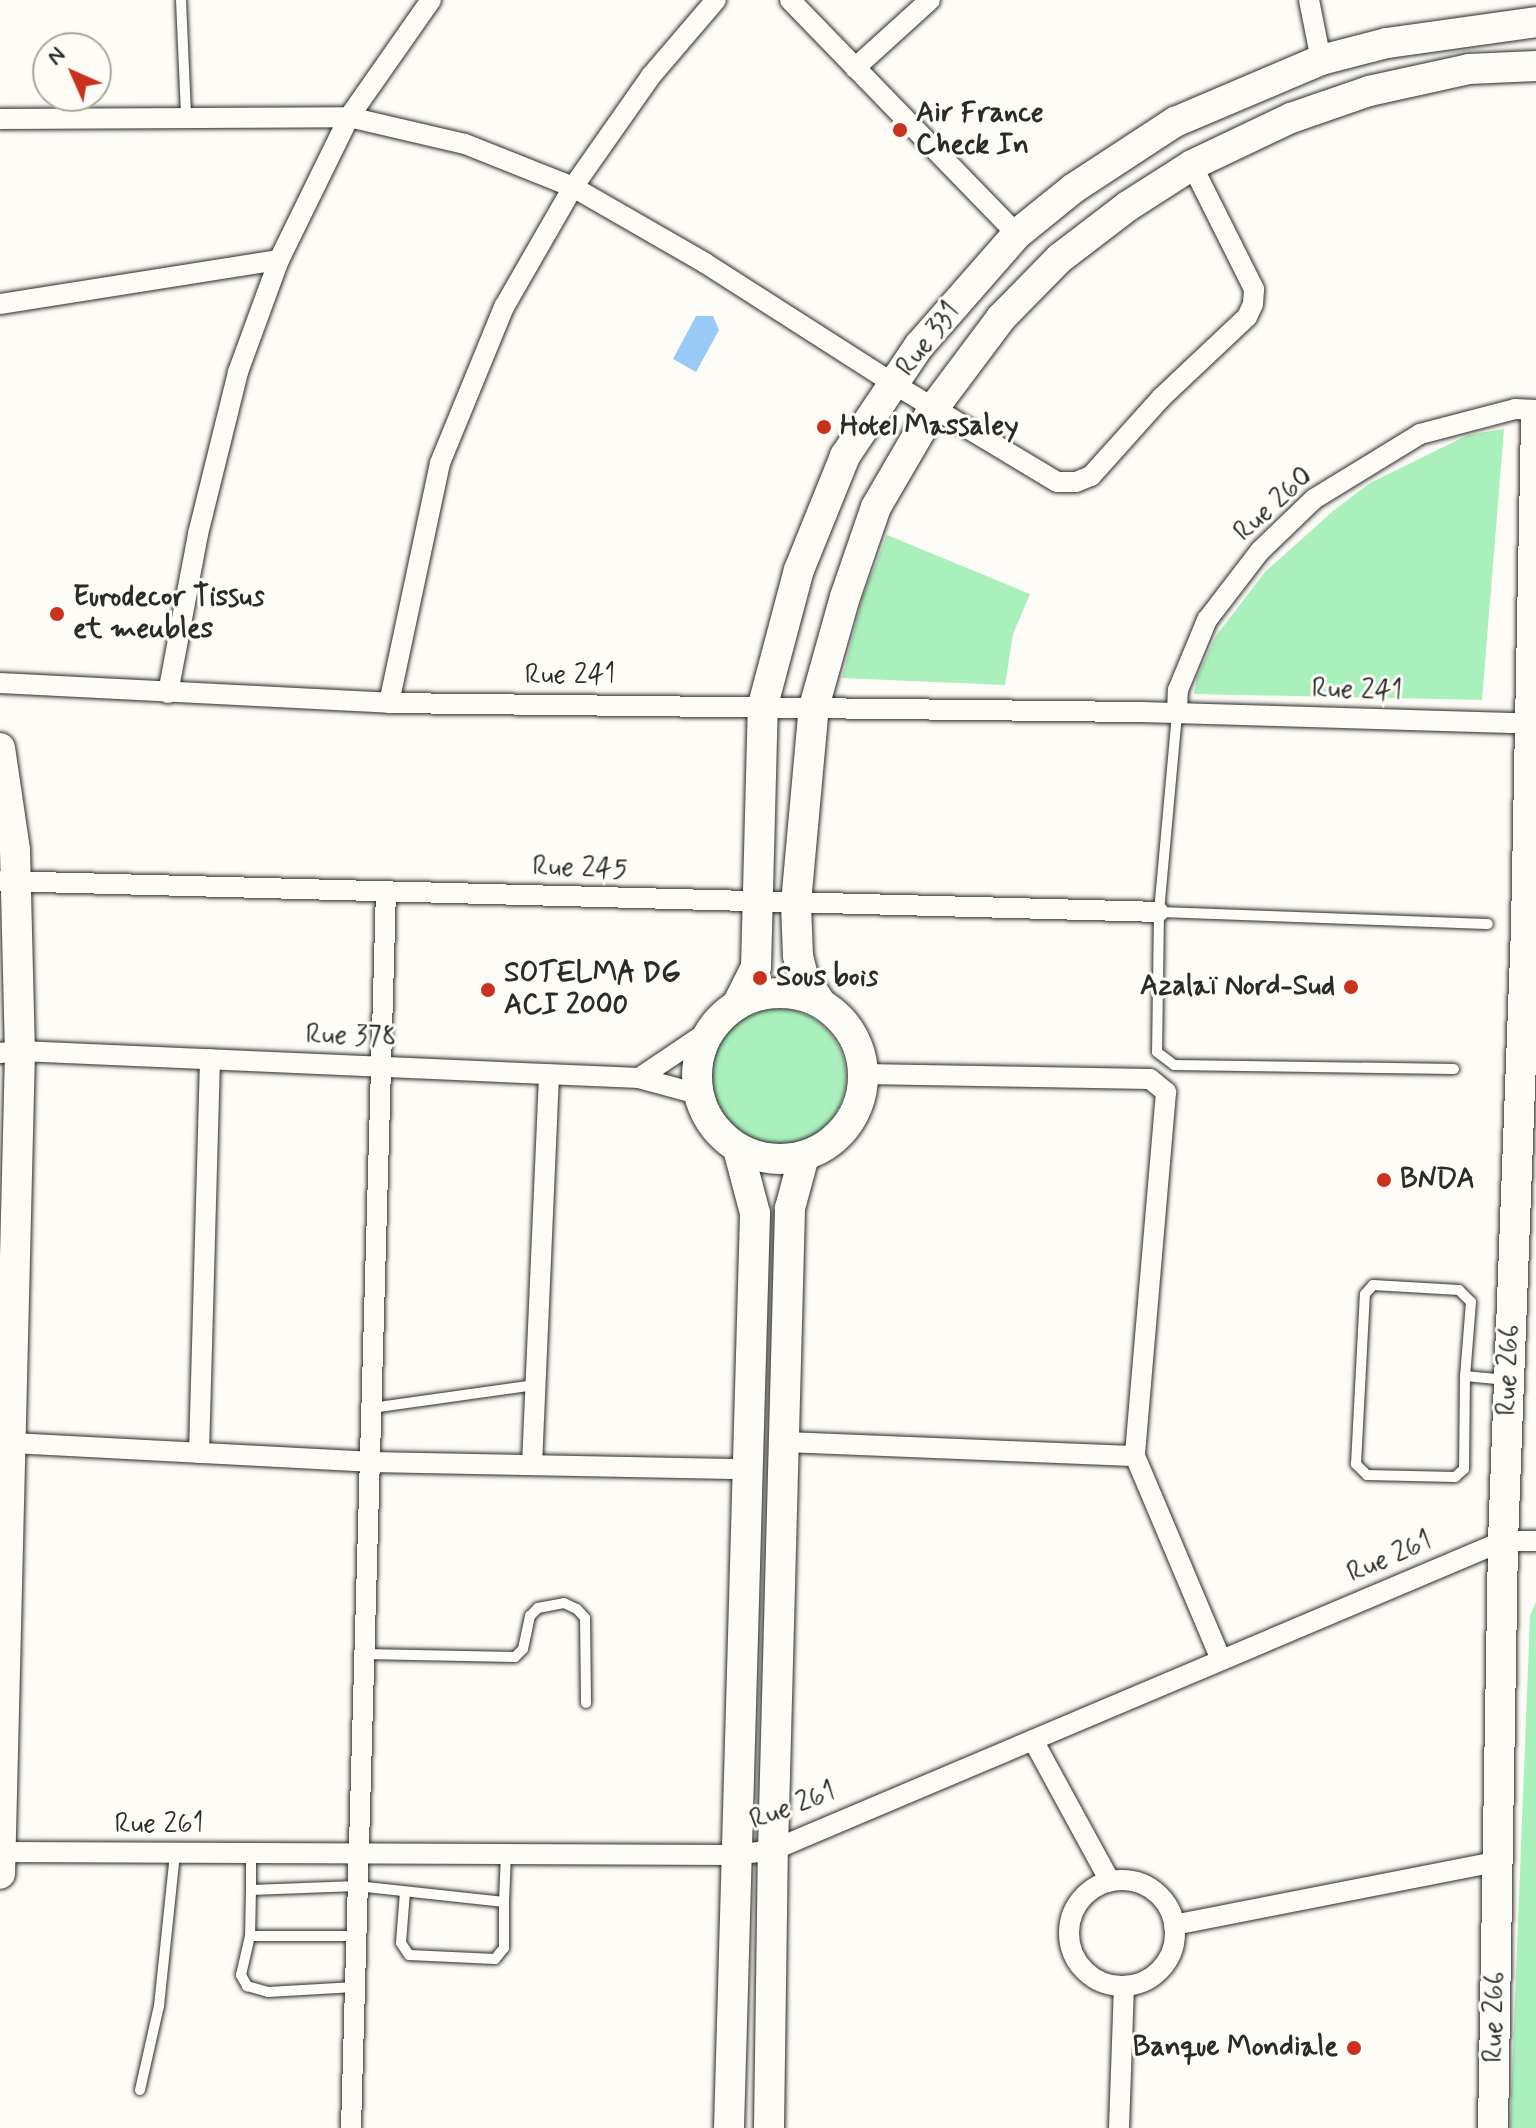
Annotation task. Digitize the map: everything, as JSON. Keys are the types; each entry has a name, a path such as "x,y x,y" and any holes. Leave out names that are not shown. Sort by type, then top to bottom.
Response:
{"street":[{"path":"168,693 198,534 238,372 279,260 349,117 431,0"},
{"path":"389,703 440,463 504,307 573,187 651,76 716,0"},
{"path":"790,0 1017,234"},
{"path":"855,68 930,0"},
{"path":"1309,0 1321,60"},
{"name":"Rue 331","path":"737,1005 756,967 763,705 799,570 845,456 919,346 1017,234 1074,188 1175,122 1321,60 1387,43 1536,22"},
{"name":"Rue 331","path":"820,1002 803,976 798,956 796,903 814,707 845,597 876,507 933,409 1001,318 1060,258 1128,206 1192,165 1291,118 1369,91 1469,69 1536,66"},
{"path":"0,119 186,115 349,117 465,144 573,187 705,263 933,409 1057,482 1076,482 1091,476 1161,398 1247,317 1253,304 1254,289 1192,165"},
{"path":"0,304 279,260"},
{"name":"Rue 260","path":"1177,714 1178,690 1207,620 1260,551 1314,499 1420,434 1515,409 1536,410"},
{"name":"Rue 266","path":"1493,2128 1503,1541 1531,927 1536,419"},
{"name":"Rue 241","path":"0,683 389,703 763,705 1534,724"},
{"path":"0,748 15,850 8,880 6,1403 12,1443 0,1874"},
{"name":"Rue 245","path":"8,880 1159,912"},
{"path":"351,2128 386,891"},
{"path":"639,1078 709,1031 737,1005 756,996 778,993 820,1002 837,1015 851,1033 860,1053 863,1074 859,1101 847,1125 828,1144 804,1156 782,1160 759,1157 738,1149 720,1135 706,1116 698,1094 700,1051 709,1031"},
{"path":"0,999 7,1052 0,1115"},
{"name":"Rue 378","path":"7,1052 639,1078 698,1094"},
{"path":"199,1453 210,1059"},
{"path":"532,1465 549,1074"},
{"path":"863,1074 1150,1079 1166,1092 1135,1456 1221,1660"},
{"path":"729,2128 734,1855 755,1213 738,1149"},
{"path":"769,2128 790,1208 804,1156"},
{"path":"783,1442 1135,1456"},
{"path":"12,1443 369,1462 746,1469"},
{"path":"1503,1541 1536,1541"},
{"name":"Rue 261","path":"0,1852 734,1855 773,1850 1503,1541"},
{"path":"1033,1740 1110,1881"},
{"path":"1174,1925 1499,1861"},
{"path":"1110,1881 1133,1881 1150,1888 1171,1911 1174,1925 1173,1945 1166,1962 1142,1982 1124,1986 1112,1985 1087,1974 1075,1960 1069,1942 1069,1923 1076,1906 1093,1888 1110,1881"},
{"path":"1119,2128 1124,1986"}],"lane":[{"path":"181,0 186,115"},
{"path":"1177,714 1159,912 1157,1052 1174,1065 1454,1069"},
{"path":"1159,912 1488,924"},
{"path":"1373,1285 1414,1285 1459,1290 1466,1295 1471,1302 1465,1376 1464,1469 1455,1477 1367,1475 1358,1468 1365,1294 1373,1285"},
{"path":"1465,1376 1509,1381"},
{"path":"371,1408 535,1385"},
{"path":"364,1654 515,1657 523,1649 530,1616 538,1608 564,1603 577,1609 585,1618 586,1703"},
{"path":"140,2090 159,2006 175,1853"},
{"path":"251,1853 250,1936 241,1975 247,1986 268,1992 355,1987"},
{"path":"405,1892 401,1943 409,1955 495,1959 504,1948 506,1854"},
{"path":"251,1890 357,1886 504,1902"},
{"path":"250,1936 356,1936"}],"green space":[{"path":"1504,429 1482,700 1194,694 1197,677 1216,636 1265,572 1333,511 1370,483 1468,435"},
{"path":"887,535 1030,594 1013,634 1005,685 842,678 862,599"},
{"path":"778,1009 804,1014 826,1029 841,1051 846,1077 841,1103 826,1125 804,1140 778,1145 752,1140 730,1125 715,1103 710,1077 715,1051 730,1029 752,1014"},
{"path":"1536,1602 1536,2128 1510,2128 1530,1616"}],"water":[{"path":"696,316 713,316 719,330 696,372 673,359"}],"place":[{"name":"Air France Check In","path":"900,130"},
{"name":"Hotel Massaley","path":"824,427"},
{"name":"Eurodecor Tissus et meubles","path":"57,614"},
{"name":"Sous bois","path":"760,978"},
{"name":"Azalaï Nord-Sud","path":"1351,987"},
{"name":"SOTELMA DG ACI 2000","path":"488,990"},
{"name":"BNDA","path":"1384,1180"},
{"name":"Banque Mondiale","path":"1354,2048"}]}
